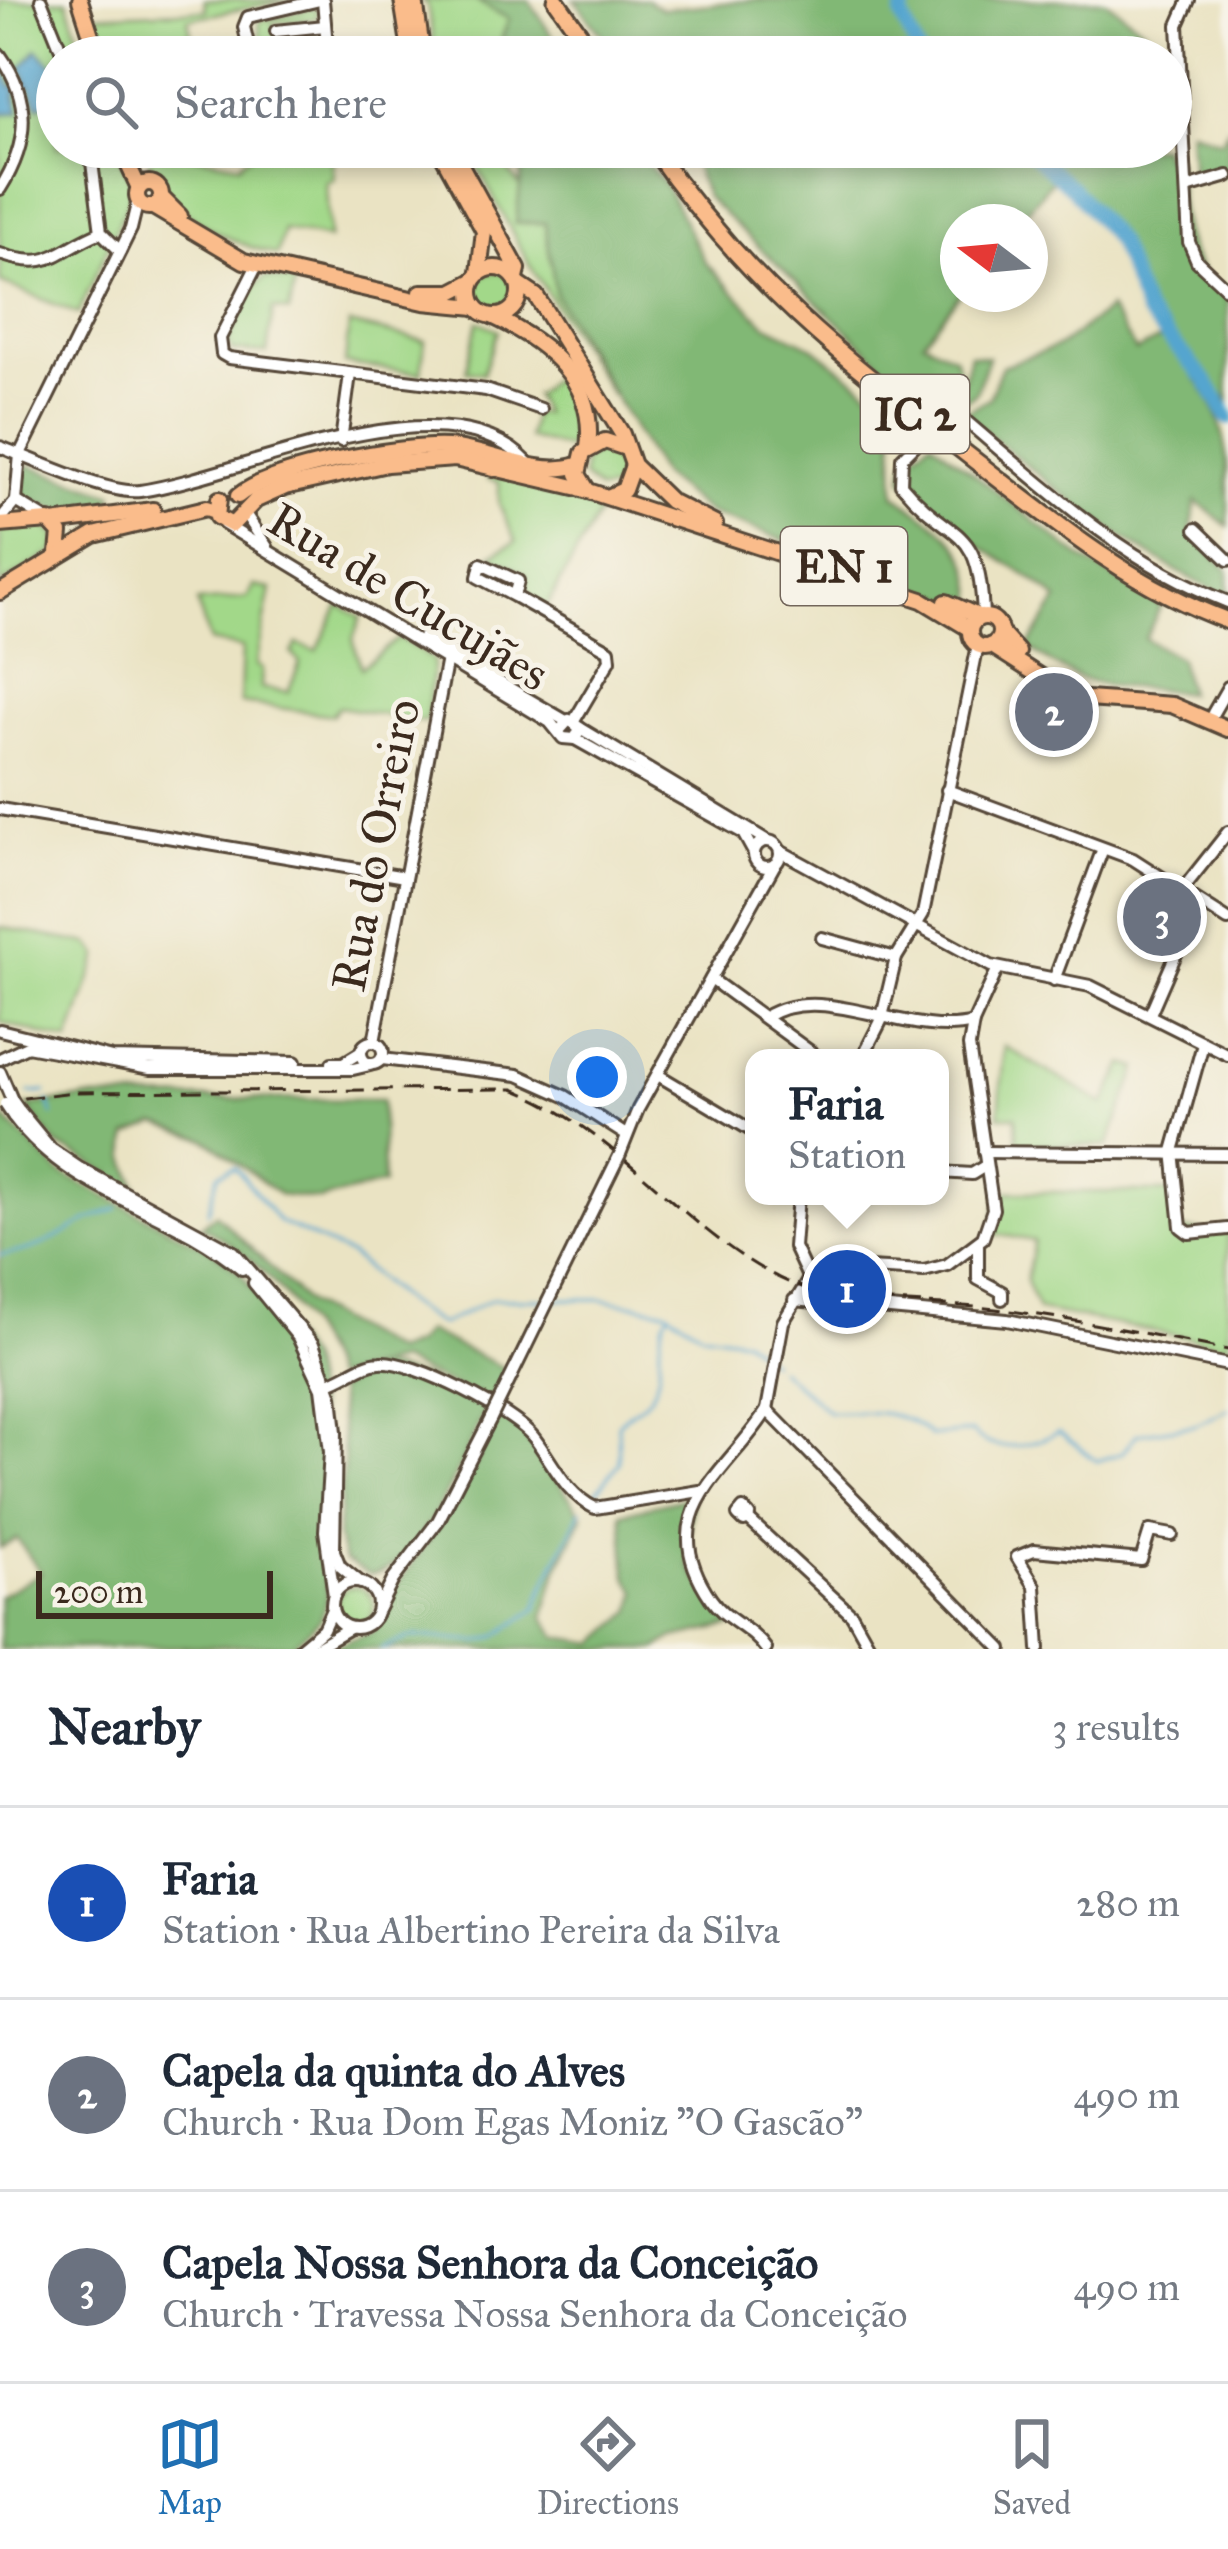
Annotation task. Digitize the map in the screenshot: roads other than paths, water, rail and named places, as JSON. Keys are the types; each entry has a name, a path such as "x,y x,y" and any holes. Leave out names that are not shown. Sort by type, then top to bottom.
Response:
{"highway":[{"path":"552,0 577,36"},
{"name":"IC 2","path":"670,168 722,243 829,347 1094,553 1166,595 1228,618"}],"main road":[{"path":"76,0 87,36"},
{"path":"402,0 408,36"},
{"path":"415,0 420,36"},
{"path":"0,592 58,554 125,524 219,511 263,482 386,451 450,447 566,469 578,465 588,448 591,420 575,380 535,338 476,308 424,302 257,265 212,247 148,197 135,168"},
{"path":"449,168 484,232 476,308"},
{"path":"463,168 518,268 513,308 492,316"},
{"path":"0,523 219,511 237,524 256,500 284,487 424,459 485,465 608,497 625,490 633,465 622,447 622,434 536,296 499,267 428,294 259,258 216,241 148,197"},
{"path":"588,448 605,441 622,447"},
{"path":"578,465 588,491"},
{"name":"EN 1","path":"633,465 670,501 706,521 924,592 978,621 990,641 1073,698 1172,705 1228,725"},
{"path":"238,496 246,513"},
{"name":"EN 1","path":"608,497 978,621 995,620 990,641"},
{"path":"50,522 62,538 58,554"},
{"name":"EN 1","path":"990,641 1005,642 1076,690 1176,698 1213,713 1228,725"}],"street":[{"path":"41,0 56,36"},
{"path":"246,36 248,17 322,0 326,36"},
{"path":"1179,36 1178,25 1190,0"},
{"path":"276,31 325,26"},
{"path":"0,189 16,162 25,116 2,57"},
{"path":"92,168 100,232"},
{"path":"1186,168 1189,242 1197,261 1228,290"},
{"path":"1187,188 1228,176"},
{"path":"0,523 16,501 20,454 148,197"},
{"path":"0,254 31,265 58,257 100,232 108,233 120,251"},
{"path":"257,265 220,338 222,354 486,390 541,409"},
{"path":"341,441 350,374"},
{"path":"945,421 961,416 1098,531 1143,562 1228,602"},
{"path":"0,447 136,492 393,429 484,434 511,444 528,463"},
{"path":"927,433 902,458 901,484 971,546 979,560 978,621"},
{"path":"479,452 484,434"},
{"path":"16,501 50,522"},
{"name":"Rua de Cucujães","path":"219,511 251,546 766,840 778,858 998,968 1090,986 1228,1055"},
{"name":"Rua de Cucujães","path":"246,513 265,546 448,658"},
{"path":"1196,529 1228,560"},
{"name":"Rua de Cucujães","path":"514,596 609,650 610,660 571,728"},
{"path":"866,1049 882,1015 896,958 912,923 922,914 947,790 990,641"},
{"name":"Rua do Orreiro","path":"374,1042 448,658"},
{"path":"1213,713 1228,687"},
{"name":"Rua de Cucujães","path":"571,728 743,832 756,859"},
{"path":"947,790 1132,859 1228,920"},
{"path":"0,809 405,877"},
{"path":"1150,1013 1180,944 1167,929 1228,832"},
{"path":"764,889 756,859 766,840"},
{"path":"1054,980 1102,851"},
{"path":"313,1649 349,1628 367,1625 393,1580 438,1521 638,1109 778,858 756,859"},
{"path":"822,938 896,958"},
{"path":"766,1649 712,1602 697,1571 690,1541 700,1491 767,1410 776,1353 794,1300 809,1279 868,1268 923,1271 946,1265 978,1243 992,1222 969,1046 973,1023 998,968"},
{"path":"711,979 807,1049"},
{"path":"765,1017 783,1006 882,1015 933,1028 973,1023"},
{"path":"0,1030 112,1058 149,1061 343,1063 374,1042 382,1048 376,1062"},
{"path":"1203,1045 1174,1151 1181,1227 1189,1233 1228,1229"},
{"path":"0,1059 26,1046 150,1069 376,1062 518,1075 566,1096 626,1135"},
{"path":"361,1052 376,1062"},
{"path":"0,1072 10,1106 62,1168 221,1251 312,1359 326,1413 325,1531 333,1602 349,1628"},
{"path":"658,1075 745,1127"},
{"path":"10,1106 51,1149 79,1168 235,1252 313,1344 328,1384 339,1462 334,1552 340,1566 365,1585 378,1610"},
{"path":"613,1126 638,1109"},
{"path":"949,1173 972,1174 984,1160 1174,1151 1228,1154"},
{"path":"796,1205 794,1247 809,1279"},
{"path":"978,1243 978,1279 1002,1292 1002,1300"},
{"path":"794,1300 1007,1320 1228,1364"},
{"path":"328,1384 382,1361 425,1374 515,1419 586,1504 604,1509 700,1491"},
{"path":"767,1410 1002,1649"},
{"path":"748,1519 851,1616 871,1649"},
{"path":"1039,1649 1035,1586 1017,1556 1034,1550 1141,1560 1150,1531 1172,1535"},
{"path":"299,1649 323,1629 342,1586 393,1580"}],"water":[{"path":"36,50 36,101 29,85 15,93 20,112 0,114 0,75 6,73 12,87 27,81 21,68"}],"waterway":[{"path":"905,0 902,17 911,36"},
{"path":"1048,168 1117,241 1146,313 1206,380 1228,418"},
{"path":"30,1093 46,1092"},
{"path":"48,1101 53,1115"},
{"path":"208,1212 218,1174 235,1167 279,1222 350,1255 407,1304 441,1325 492,1299 600,1299 666,1310 703,1333 744,1339 771,1362"},
{"path":"0,1255 36,1247 118,1209"},
{"path":"592,1498 619,1463 618,1424 645,1401 657,1381 661,1332 668,1314"},
{"path":"778,1368 829,1412 896,1416 930,1436 972,1432 1003,1446 1026,1444 1059,1432 1097,1461 1122,1453 1137,1434 1196,1425 1228,1409"},
{"path":"381,1649 414,1636 478,1642 495,1637 536,1609 581,1510"}],"railway":[{"path":"0,1112 24,1098 74,1092 513,1089 585,1129 744,1257 804,1288 860,1299 1032,1314 1228,1350"}],"place":[{"name":"Capela da quinta do Alves","path":"1054,712"},
{"name":"Capela Nossa Senhora da Conceição","path":"1162,917"},
{"name":"Faria","path":"847,1289"}]}
